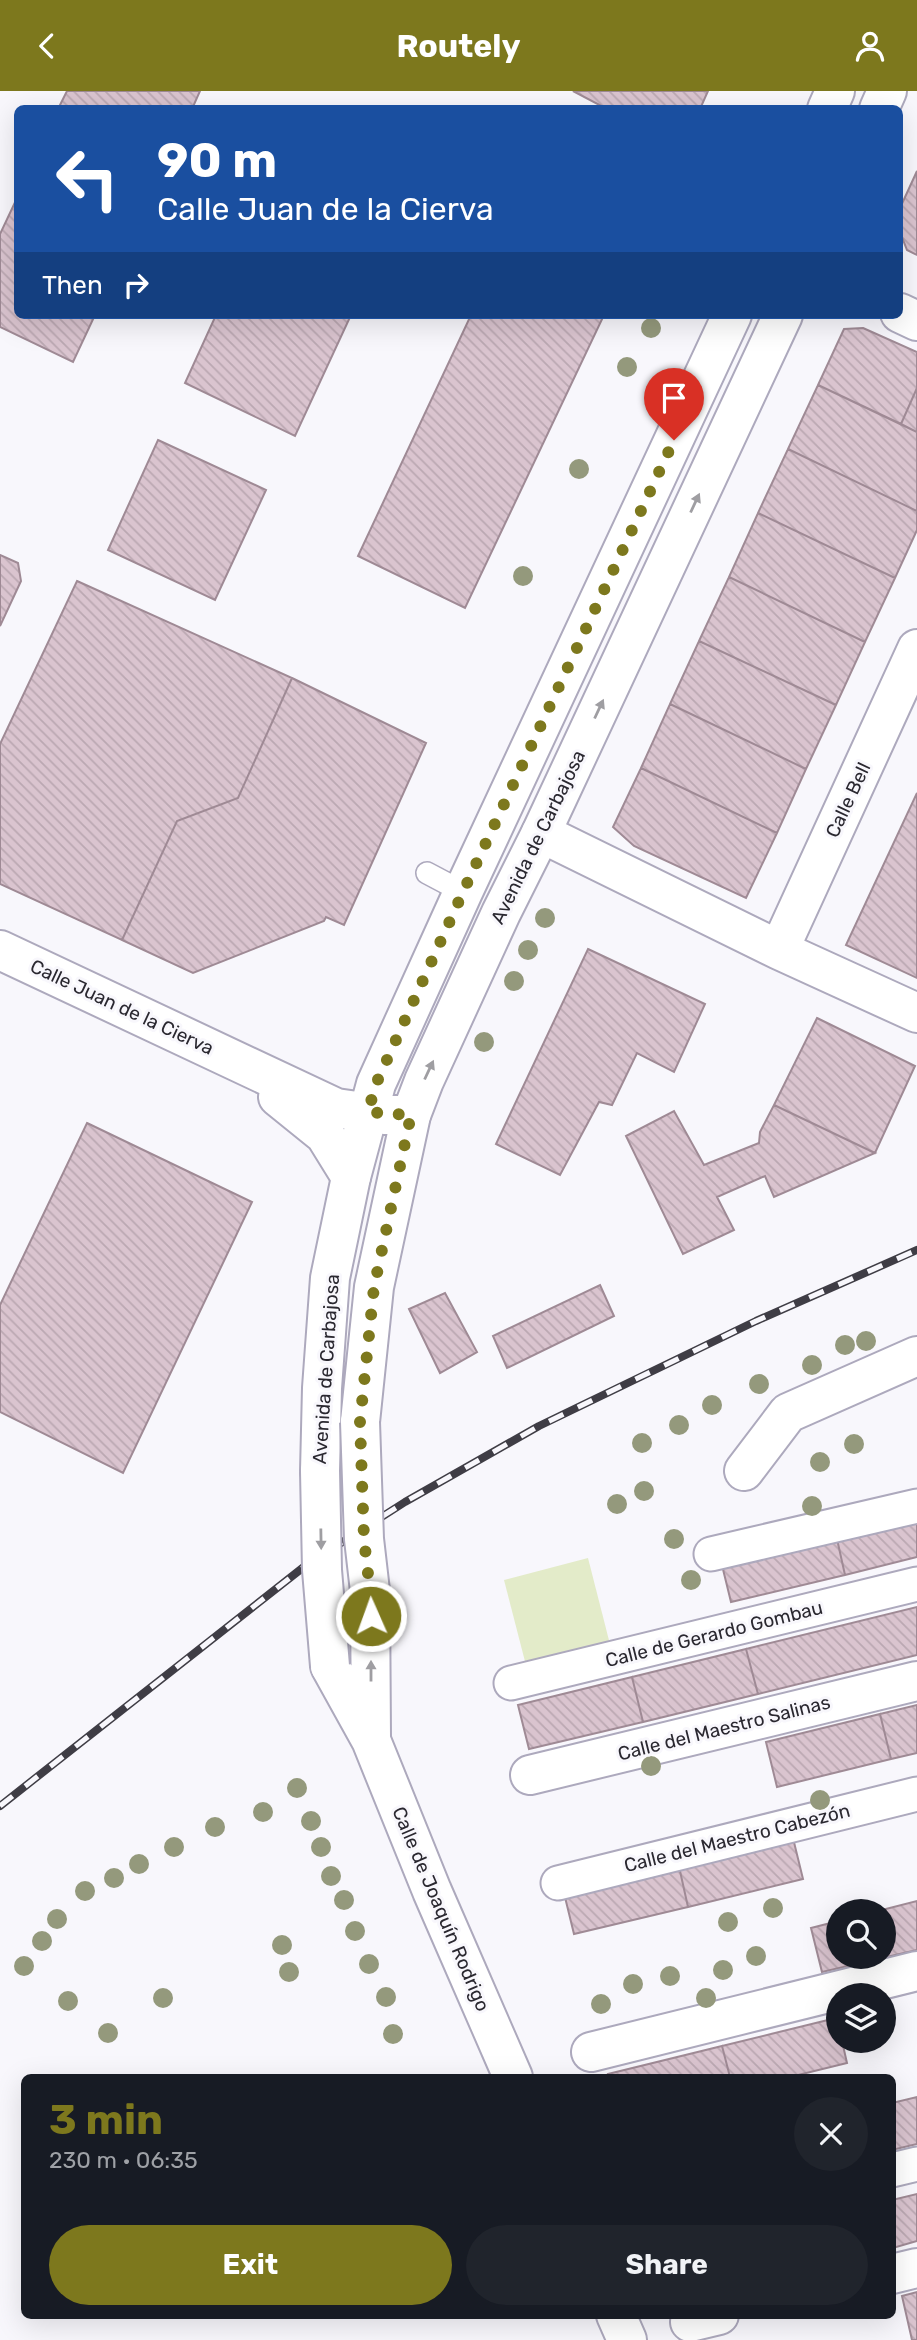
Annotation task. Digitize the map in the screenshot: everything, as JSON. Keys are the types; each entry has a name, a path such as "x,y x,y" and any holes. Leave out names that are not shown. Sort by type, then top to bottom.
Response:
{"main road":[{"name":"Avenida de Carbajosa","path":"330,1666 322,1570 322,1388 330,1277 368,1112 384,1066 463,892 730,319"},
{"name":"Avenida de Carbajosa","path":"370,1591 364,1539 360,1422 374,1287 411,1115 495,925 541,833 781,319"},
{"name":"Calle Bell","path":"779,950 917,649"},
{"path":"541,833 779,950 917,1013"},
{"name":"Calle Juan de la Cierva","path":"0,950 336,1108 411,1115"},
{"name":"Calle Juan de la Cierva","path":"243,1064 325,1135 351,1177"},
{"path":"744,1471 788,1413 917,1356"},
{"name":"Calle de Joaquín Rodrigo","path":"370,1591 371,1740"},
{"name":"Calle de Joaquín Rodrigo","path":"330,1666 371,1740 432,1891 512,2074"},
{"name":"Calle del Maestro Salinas","path":"530,1775 917,1681"},
{"path":"591,2052 917,1971"},
{"path":"896,2273 917,2268"},
{"path":"619,2319 627,2340"}],"street":[{"path":"711,1554 917,1506"},
{"name":"Calle de Gerardo Gombau","path":"511,1683 917,1584"},
{"name":"Calle del Maestro Cabezón","path":"558,1883 917,1794"},
{"path":"896,2169 917,2164"}],"lane":[{"path":"427,873 463,892"}],"green space":[{"path":"588,1558 613,1656 529,1677 504,1580"}],"building":[{"path":"67,91 200,91 194,105 60,105"},
{"path":"573,91 708,91 702,105 599,105"},
{"path":"917,171 917,255 907,250 903,240 903,201"},
{"path":"14,204 14,319 93,319 73,362 0,327 0,234"},
{"path":"214,319 349,319 295,436 185,383"},
{"path":"469,319 602,319 465,608 358,556"},
{"path":"863,328 917,352 917,388 901,424 818,385 844,329"},
{"path":"818,385 917,432 917,511 788,449"},
{"path":"917,388 917,432 901,424"},
{"path":"158,440 266,490 215,600 108,550"},
{"path":"788,449 917,511 917,530 895,578 758,513"},
{"path":"758,513 895,578 865,642 729,577"},
{"path":"0,555 18,563 21,581 0,626"},
{"path":"729,577 865,642 836,705 699,641"},
{"path":"77,581 292,678 238,798 177,821 122,940 0,884 0,744"},
{"path":"699,641 836,705 806,769 670,704"},
{"path":"292,678 426,743 344,925 326,917 324,921 193,973 122,940 177,821 238,798"},
{"path":"670,704 806,769 777,833 641,768"},
{"path":"641,768 777,833 746,898 634,846 613,827"},
{"path":"917,793 917,978 846,945"},
{"path":"588,949 705,1004 674,1072 637,1053 612,1105 599,1102 560,1175 496,1144"},
{"path":"817,1018 915,1066 875,1153 774,1105"},
{"path":"774,1105 875,1153 774,1197 765,1176 717,1197 734,1230 683,1254 626,1136 674,1111 704,1165 759,1143 760,1132"},
{"path":"87,1123 252,1202 123,1473 0,1412 0,1305"},
{"path":"600,1285 614,1316 507,1368 493,1336"},
{"path":"445,1293 477,1352 440,1373 409,1309"},
{"path":"917,1509 917,1557 845,1575 835,1530"},
{"path":"835,1530 845,1575 731,1602 720,1557"},
{"path":"917,1607 917,1655 758,1694 746,1649"},
{"path":"746,1649 758,1694 643,1722 632,1677"},
{"path":"632,1677 643,1722 529,1749 518,1705"},
{"path":"917,1705 917,1753 891,1759 880,1714"},
{"path":"880,1714 891,1759 777,1787 766,1742"},
{"path":"792,1834 803,1879 688,1907 678,1862"},
{"path":"678,1862 688,1907 574,1934 563,1889"},
{"path":"917,1901 917,1950 896,1955 896,1906"},
{"path":"826,1924 826,1969 835,1969 822,1972 811,1928"},
{"path":"826,2020 826,2053 845,2053 847,2063 802,2074 729,2074 722,2046"},
{"path":"722,2046 729,2074 608,2074"},
{"path":"917,2097 917,2144 896,2149 896,2102"},
{"path":"917,2194 917,2241 896,2247 896,2199"},
{"path":"917,2292 917,2340 912,2340 902,2296"}],"railway":[{"path":"0,1806 305,1566 405,1502 539,1426 756,1321 917,1250"}],"route":[{"path":"371,1616 364,1539 360,1422 374,1287 411,1115 368,1112 376,1084 452,915 674,440"}]}
